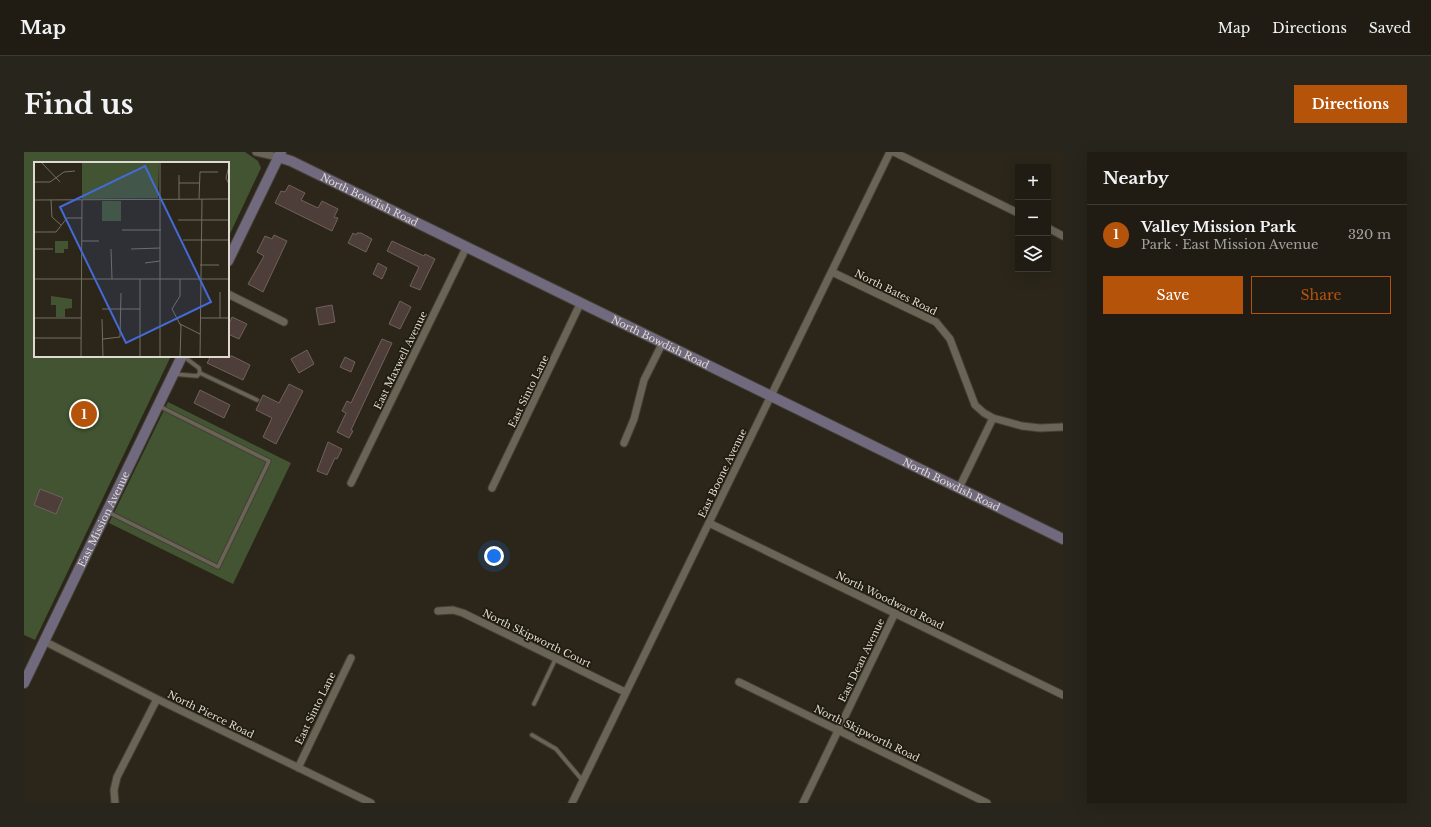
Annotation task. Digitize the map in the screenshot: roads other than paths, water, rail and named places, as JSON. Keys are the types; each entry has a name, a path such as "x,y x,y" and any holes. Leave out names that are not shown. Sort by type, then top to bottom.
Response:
{"street":[{"name":"North Bowdish Road","path":"256,152 280,155 1063,539"},
{"name":"East Boone Avenue","path":"572,803 890,152"},
{"path":"894,152 1015,212"},
{"path":"229,259 280,155"},
{"path":"1051,230 1063,236"},
{"name":"East Maxwell Avenue","path":"351,483 467,246"},
{"name":"North Bates Road","path":"832,272 936,322 950,339 975,405 993,418 1040,428 1063,427"},
{"path":"229,294 284,322"},
{"name":"East Sinto Lane","path":"492,488 581,302"},
{"path":"624,442 634,419 644,380 663,342"},
{"name":"East Mission Avenue","path":"25,677 44,641 182,357"},
{"path":"958,488 993,418"},
{"name":"North Woodward Road","path":"709,523 1063,696"},
{"name":"North Skipworth Court","path":"438,611 453,610 463,613 625,692"},
{"name":"East Dean Avenue","path":"803,803 895,613"},
{"name":"North Pierce Road","path":"44,641 156,699 371,803"},
{"name":"East Sinto Lane","path":"298,768 351,658"},
{"name":"North Skipworth Road","path":"739,682 986,803"},
{"path":"115,803 114,790 117,777 156,699"}],"lane":[{"path":"183,357 199,368 200,373 257,400"},
{"path":"173,374 197,376 200,373"},
{"path":"107,511 218,567 266,468 269,461 158,405"},
{"path":"534,704 556,658"},
{"path":"532,735 556,749 583,781"}],"place":[{"name":"Valley Mission Park","path":"84,414"}]}
